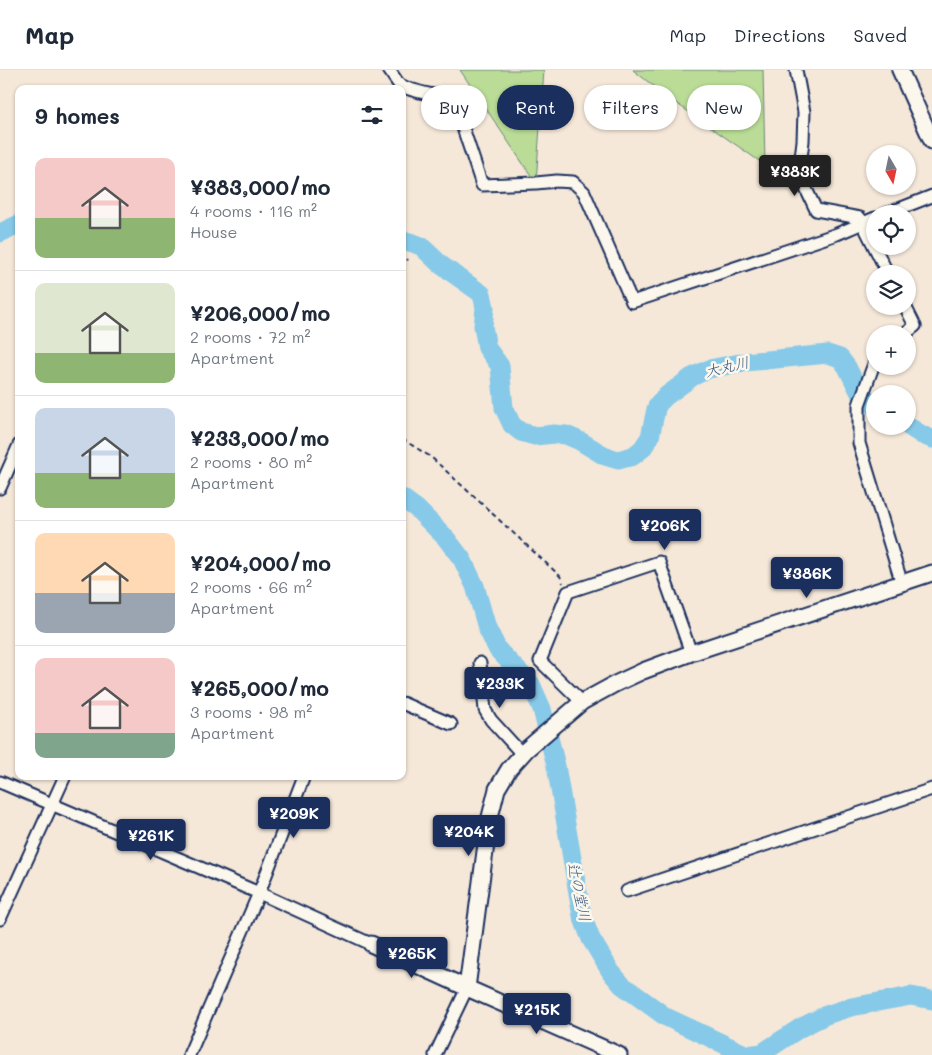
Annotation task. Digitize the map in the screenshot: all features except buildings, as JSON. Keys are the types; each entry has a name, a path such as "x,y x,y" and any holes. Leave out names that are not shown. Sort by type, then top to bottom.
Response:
{"street":[{"path":"389,70 402,85"},
{"path":"796,70 804,112 799,174 816,210 860,218 884,265"},
{"path":"900,70 932,141"},
{"path":"406,87 454,101 482,185 557,181 573,182 584,192 632,302 828,237 866,222"},
{"path":"909,205 932,196"},
{"path":"870,375 859,405 859,443 902,584"},
{"path":"0,488 15,454"},
{"path":"579,705 540,661 568,592 659,562 691,653"},
{"path":"435,1055 466,988 489,820 498,789 509,769 524,751 579,705 615,684 643,671 691,653 932,573"},
{"path":"480,663 485,710 492,720 524,751"},
{"path":"406,705 451,724"},
{"path":"0,919 63,780"},
{"path":"189,1055 259,893 302,780"},
{"path":"0,782 259,893 466,988 619,1055"},
{"path":"627,891 932,789"}],"path":[{"path":"406,441 431,457 446,470 560,576 568,592"}],"green space":[{"path":"460,70 544,70 543,85 497,85 497,125 487,110 487,85 470,85"},
{"path":"633,70 763,70 765,165 715,130 761,130 761,85 687,85 687,111 677,104 677,85 652,85"},
{"path":"500,130 540,130 536,183"}],"waterway":[{"name":"辻の堂川","path":"0,233 15,226"},
{"name":"大丸川","path":"406,241 421,246 441,265 482,294 485,308 483,326 487,348 500,366 504,408 512,425 521,432 535,436 566,435 605,456 618,460 633,456 642,449 650,437 656,409 666,396 692,377 709,369 745,362 828,354 840,358 847,367 860,393 866,398"},
{"name":"大丸川","path":"916,431 932,439"},
{"name":"辻の堂川","path":"406,501 417,509 445,537 462,559 475,586 487,628 498,650 531,684 542,709 556,766 582,916 591,939 611,972 622,985 666,1017 747,1055 762,1053 800,1028 826,1015 851,1007 911,996 932,1000"}]}
